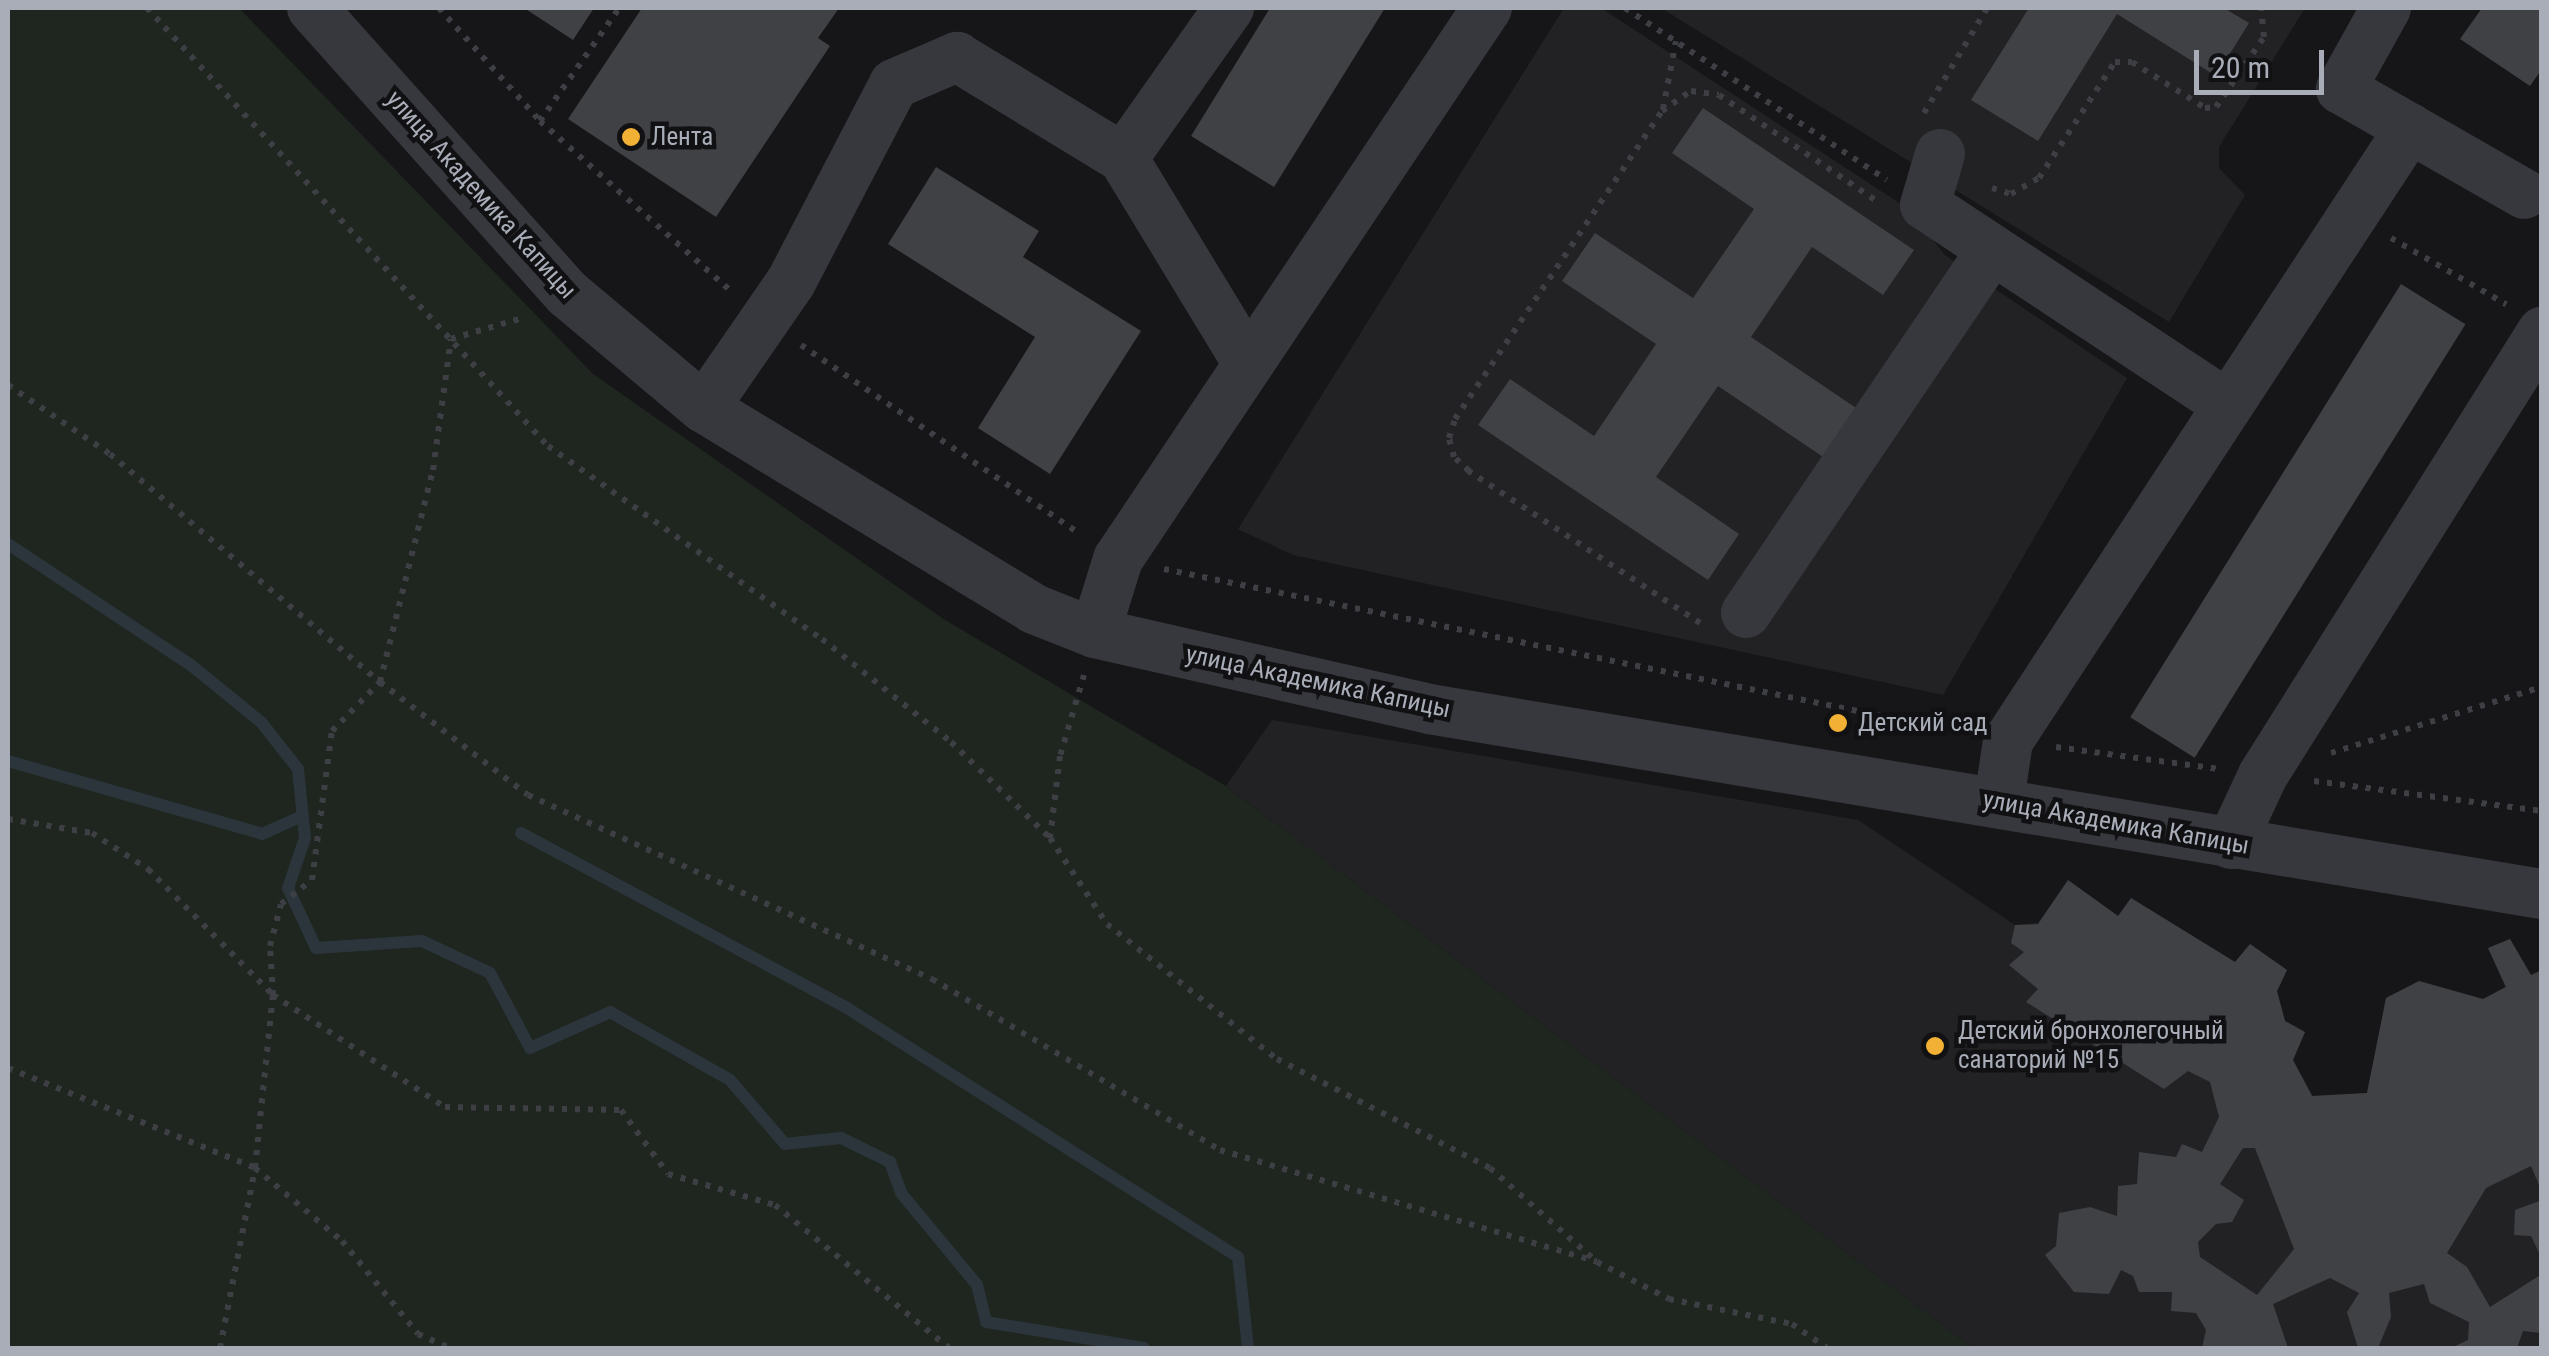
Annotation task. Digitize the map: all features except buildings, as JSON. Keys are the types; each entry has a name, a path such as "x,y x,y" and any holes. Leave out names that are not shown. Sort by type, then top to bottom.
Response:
{"street":[{"name":"улица Академика Капицы","path":"312,8 568,294 704,408 1034,610 1096,633 1429,709 1999,801 2231,844 2536,883"},
{"path":"1123,158 1229,8"},
{"path":"1096,633 1118,559 1246,360 1486,8"},
{"path":"2386,8 2341,89 2410,128 2536,188"},
{"path":"704,408 791,282 894,84 957,56 1123,158 1246,360"},
{"path":"1999,801 2008,741 2410,128"},
{"path":"1940,154 1910,209 1992,249 2227,404"},
{"path":"1746,613 1992,249"},
{"path":"2231,844 2263,774 2533,323"}],"path":[{"path":"147,8 548,446 836,651 951,742 1050,838 1107,924 1277,1060 1490,1168 1597,1262"},
{"path":"439,8 540,121 763,319 1118,559 2008,741 2542,811"},
{"path":"540,121 618,8"},
{"path":"1624,8 1910,209"},
{"path":"1987,8 1924,108 1940,154 1996,190 2028,189 2109,68 2123,60 2205,108 2216,107 2264,37 2261,8"},
{"path":"1662,111 1676,41"},
{"path":"1746,613 1705,626 1686,617 1468,471 1454,457 1449,438 1454,419 1662,111 1691,91 1709,89 1910,209"},
{"path":"2352,216 2533,323"},
{"path":"451,339 530,315"},
{"path":"220,1348 255,1168 274,995 268,967 281,904 294,888 312,880 332,731 380,682 432,470 451,339"},
{"path":"8,385 110,454 380,682 528,795 932,979 1220,1150 1597,1262 1669,1299 1792,1324 1827,1348"},
{"path":"1050,838 1060,756 1096,633"},
{"path":"2263,774 2542,687"},
{"path":"8,819 92,833 148,870 274,995 446,1107 621,1110 668,1174 775,1205 950,1348"},
{"path":"8,1068 255,1168 342,1241 418,1334 450,1348"}],"shaded area":[{"path":"8,8 239,8 593,374 945,620 1226,786 1973,1348 8,1348"},
{"path":"1564,8 1601,8 1907,208 1945,255 2127,378 1943,695 1293,555 1238,529"},
{"path":"1661,8 2305,8 2219,147 2219,168 2245,195 2169,322"},
{"name":"Детский бронхолегочный санаторий №15","path":"1272,720 1858,820 2015,925 2038,923 2068,880 2118,916 2131,898 2235,962 2250,944 2287,970 2277,992 2285,1021 2305,1032 2293,1060 2313,1096 2367,1093 2386,998 2419,981 2483,999 2505,987 2488,948 2510,939 2531,975 2541,970 2541,1348 1973,1348 1226,786"}],"waterway":[{"path":"8,544 191,665 261,722 298,769 305,838 288,888 316,948 422,941 490,973 530,1048 610,1012 730,1080 785,1144 841,1138 890,1162 901,1193 977,1285 986,1322 1144,1348"},
{"path":"8,761 262,834 298,818"},
{"path":"521,833 847,1008 1238,1257 1248,1348"}],"place":[{"name":"Лента","path":"631,137"},
{"name":"Детский сад","path":"1838,723"},
{"name":"Детский бронхолегочный санаторий №15","path":"1935,1046"}]}
